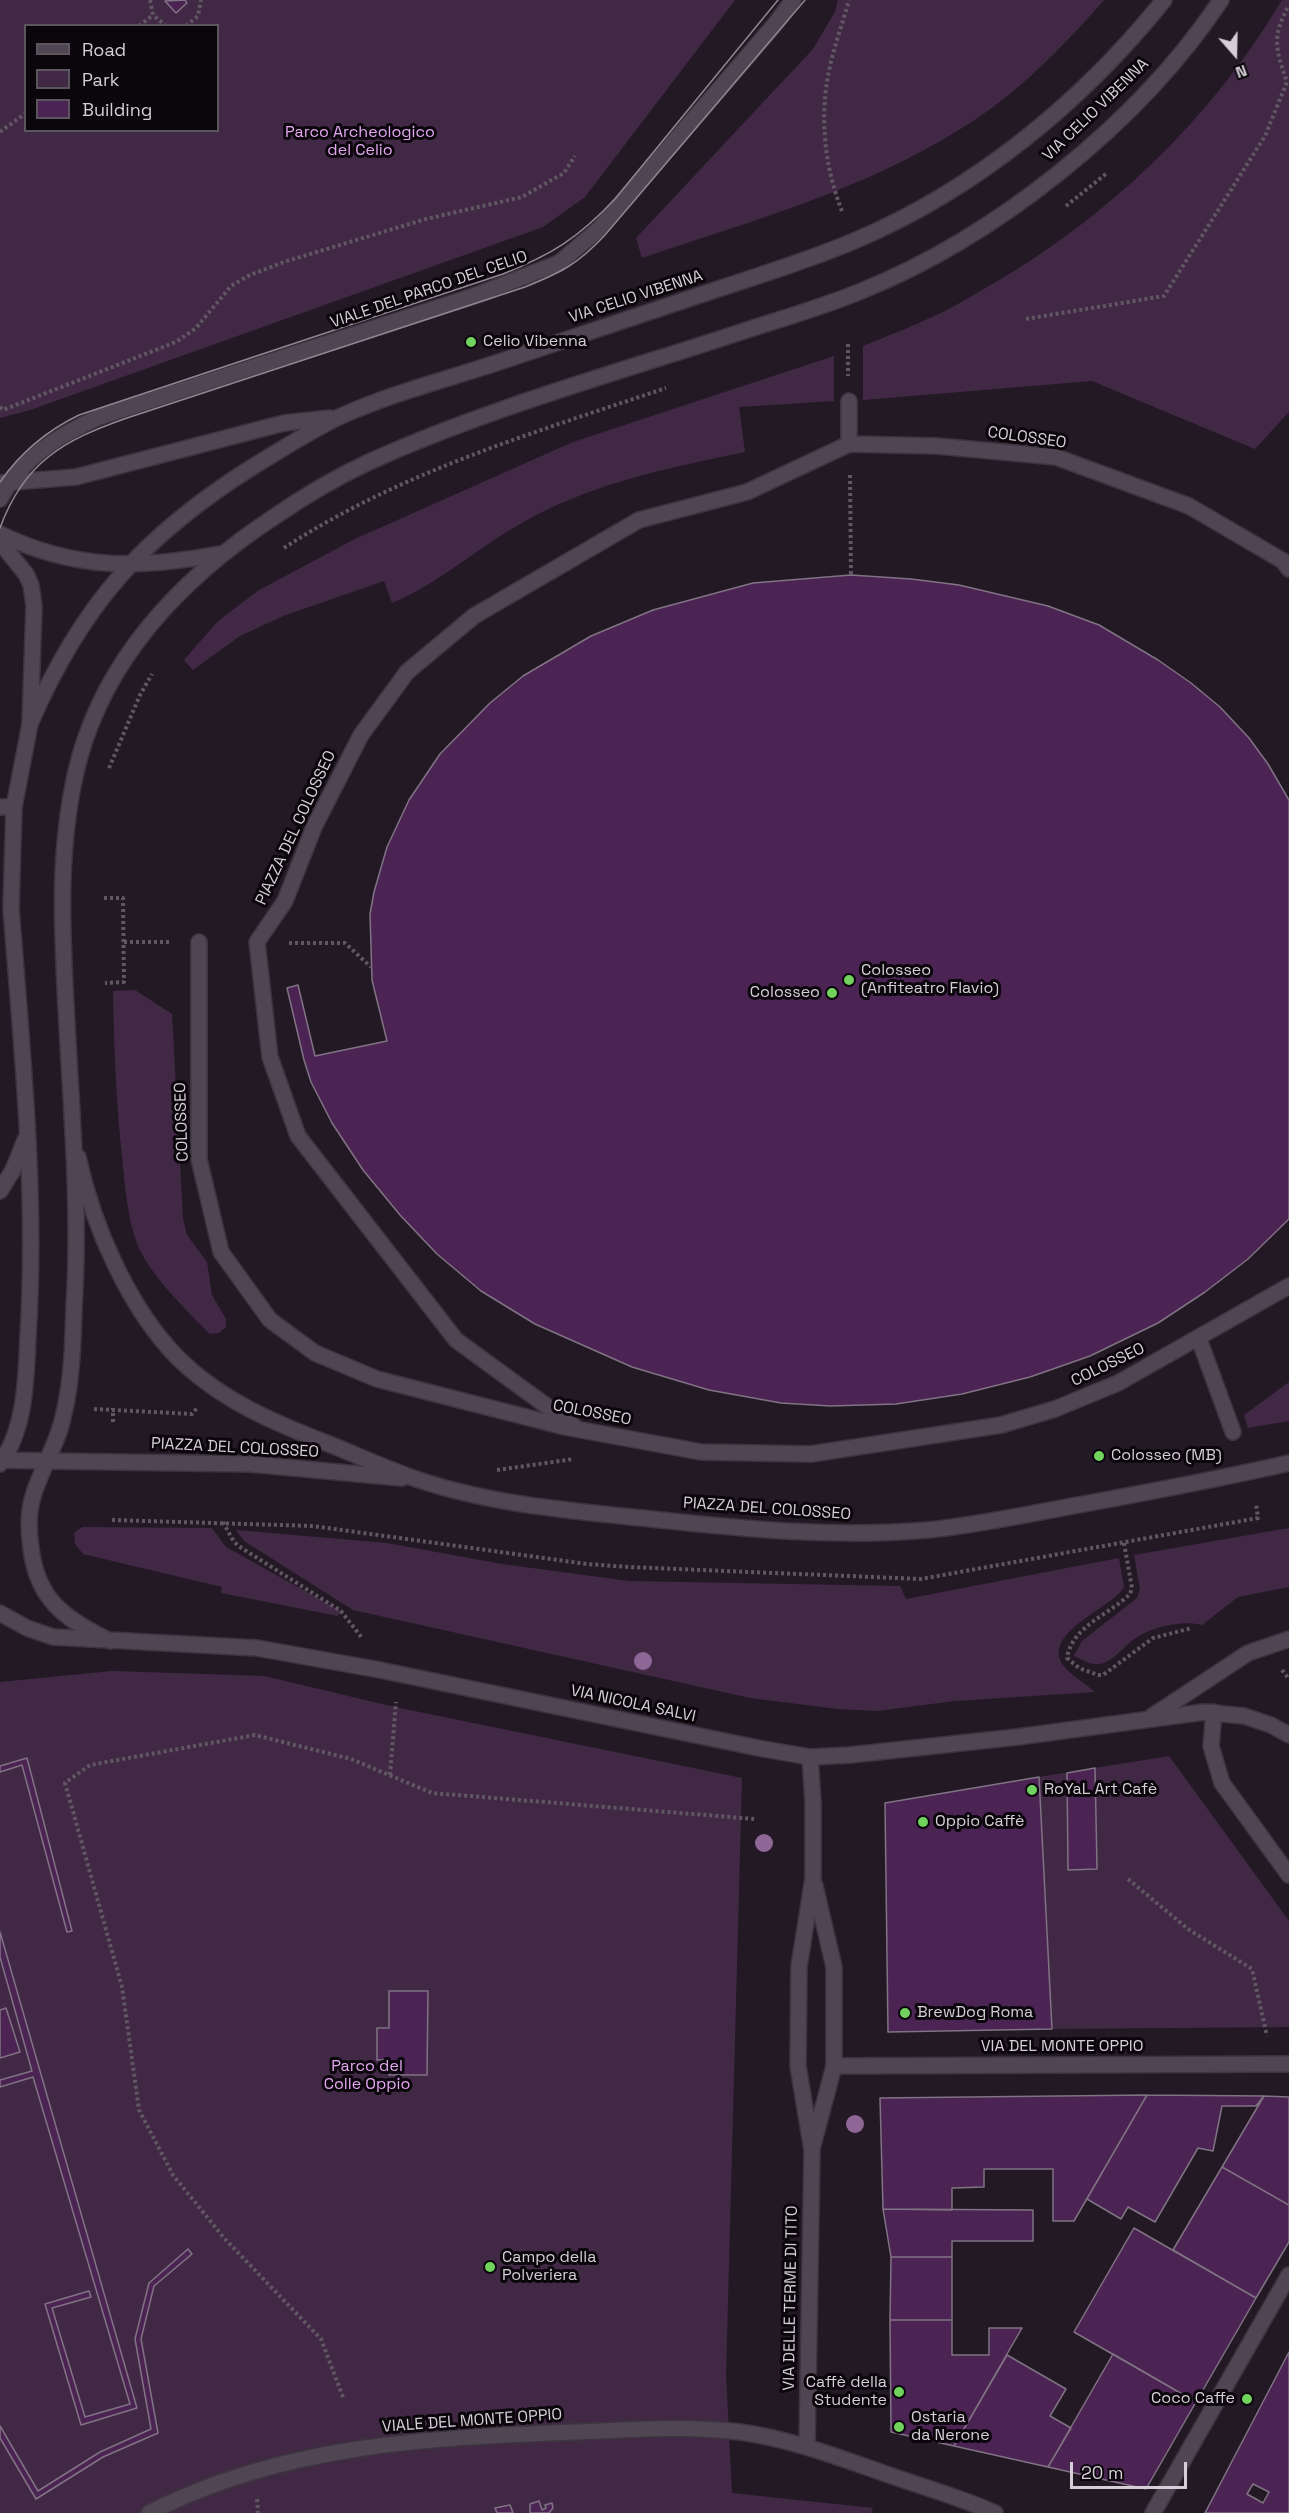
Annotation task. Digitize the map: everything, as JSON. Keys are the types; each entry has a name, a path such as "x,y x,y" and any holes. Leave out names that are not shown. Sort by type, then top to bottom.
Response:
{"street":[{"name":"VIALE DEL PARCO DEL CELIO","path":"0,499 5,483 49,443 99,417 474,296 559,263 599,229 776,23 793,0"},
{"name":"VIA CELIO VIBENNA","path":"30,724 50,677 76,633 128,564 171,525 228,483 283,448 339,417 412,390 813,257 881,229 963,182 1039,126 1077,95 1109,63 1164,0"},
{"name":"VIA CELIO VIBENNA","path":"222,553 306,496 363,464 423,439 861,292 926,260 1017,204 1075,159 1154,83 1209,19 1221,0"},
{"path":"849,401 849,444"},
{"path":"5,483 76,477 284,423 339,417"},
{"name":"PIAZZA DEL COLOSSEO","path":"579,1429 456,1340 298,1136 270,1057 257,942 285,901 314,827 361,735 407,672 474,616 639,520 747,492 849,444"},
{"name":"COLOSSEO","path":"849,444 937,446 1056,457 1189,506 1287,560"},
{"path":"0,534 38,551 69,559 128,564 186,560 222,553"},
{"path":"0,542 26,574 33,596 30,724 7,807 11,908 28,1134 32,1235 26,1372 18,1426 1,1461 47,1461"},
{"name":"PIAZZA DEL COLOSSEO","path":"110,1641 67,1617 44,1593 36,1576 30,1543 29,1512 37,1484 66,1409 74,1314 77,1245 63,898 67,817 82,747 111,680 130,651 174,597 222,553"},
{"name":"COLOSSEO","path":"200,942 199,1159 220,1252 270,1320 315,1353 377,1379 579,1429 701,1452 811,1454 1001,1425 1055,1409 1118,1383 1289,1286"},
{"path":"0,1191 13,1170 28,1134"},
{"name":"PIAZZA DEL COLOSSEO","path":"73,1136 96,1217 121,1276 151,1326 179,1359 235,1402 260,1415 420,1480 499,1500 556,1509 794,1533 885,1533 962,1526 1023,1516 1289,1463"},
{"path":"1199,1339 1233,1432"},
{"name":"PIAZZA DEL COLOSSEO","path":"47,1461 250,1464 420,1480"},
{"path":"4,1619 53,1637 110,1641"},
{"name":"VIA NICOLA SALVI","path":"1151,1717 1248,1653 1289,1639"},
{"name":"VIA NICOLA SALVI","path":"110,1641 257,1648 380,1670 810,1757 862,1754 1017,1737 1151,1717 1214,1712 1244,1716 1286,1733"},
{"path":"1214,1712 1211,1746 1222,1783 1289,1875"},
{"name":"VIA DELLE TERME DI TITO","path":"807,2447 812,2150 798,2055 799,1967 813,1878 813,1802 810,1757"},
{"name":"VIA DELLE TERME DI TITO","path":"812,2150 834,2066 834,1967 813,1878"},
{"name":"VIA DEL MONTE OPPIO","path":"834,2066 1289,2064"},
{"path":"1153,2513 1289,2275"},
{"name":"VIALE DEL MONTE OPPIO","path":"149,2513 192,2493 254,2470 331,2452 400,2442 486,2436 704,2429 742,2432 807,2447 995,2513"}],"path":[{"path":"150,0 153,15 164,24"},
{"path":"188,24 198,16 201,0"},
{"path":"842,211 837,198 823,124 830,67 849,0"},
{"path":"1026,319 1164,296 1265,136 1287,82 1276,49 1280,21 1289,6"},
{"path":"142,24 153,15"},
{"path":"0,132 24,114"},
{"path":"0,407 3,410 176,342 196,328 231,286 250,275 287,261 426,219 522,197 564,173 575,156"},
{"path":"848,344 848,377"},
{"path":"849,444 851,575"},
{"path":"106,776 140,695 156,668"},
{"path":"104,898 123,898 124,942 124,982 105,983"},
{"path":"124,942 171,942"},
{"path":"90,1408 192,1414 201,1402"},
{"path":"113,1408 113,1422"},
{"path":"1256,1503 1258,1518"},
{"path":"223,1522 234,1542 240,1547 341,1611"},
{"path":"1124,1543 1132,1588 1130,1594 1076,1635 1068,1648 1069,1662 1103,1675 1153,1638 1192,1628"},
{"path":"390,1776 395,1707"},
{"path":"343,2397 321,2339 224,2238 173,2175 139,2110 122,1988 65,1783 90,1765 255,1735 351,1759 432,1793 755,1819"},
{"path":"1128,1879 1188,1929 1252,1969 1267,2036"}],"green space":[{"name":"Parco Archeologico del Celio","path":"0,0 735,0 585,197 543,227 30,410 0,418"},
{"path":"838,0 1104,0 1055,52 1001,101 925,150 846,187 642,258 636,238 813,49 835,12"},
{"path":"1282,0 1289,0 1289,412 1255,449 1092,381 863,400 863,346 940,313 982,290 1071,233 1112,200 1188,127 1222,87"},
{"path":"834,356 834,401 739,407 745,452 658,471 573,498 520,524 425,586 392,603 384,581 283,616 240,636 193,670 184,660 218,621 259,590 355,539 573,442"},
{"path":"135,990 172,1014 183,1219 187,1235 207,1262 212,1295 226,1319 226,1327 219,1333 210,1334 160,1281 138,1246 131,1224 125,1190 118,1115 113,991"},
{"path":"1289,1382 1289,1421 1248,1428 1244,1415"},
{"path":"82,1527 212,1528 226,1547 341,1611 338,1616 221,1593 222,1587 83,1554 75,1544 74,1533"},
{"path":"1289,1528 1289,1587 1238,1597 1202,1625 1176,1624 1149,1631 1134,1639 1114,1657 1100,1664 1087,1662 1074,1656 1082,1641 1137,1598 1140,1589 1134,1555"},
{"path":"236,1530 387,1543 502,1564 629,1581 900,1586 906,1599 1119,1558 1124,1587 1069,1632 1062,1642 1059,1653 1063,1665 1095,1692 955,1701 877,1711 838,1709 750,1698 353,1610 244,1541"},
{"name":"Parco del Colle Oppio","path":"112,1671 264,1676 395,1707 742,1778 726,2375 732,2493 873,2508 871,2513 0,2513 0,1682"},
{"path":"1169,1756 1289,1921 1289,2027 1052,2029 1039,1777"}],"building":[{"path":"185,0 187,3 176,13 165,1"},
{"name":"Colosseo","path":"851,575 959,585 1048,606 1099,625 1158,660 1191,683 1220,707 1249,738 1268,764 1289,800 1289,1219 1248,1259 1205,1292 1158,1323 1090,1356 1030,1377 962,1394 896,1404 830,1406 781,1403 709,1390 632,1367 535,1324 481,1291 437,1254 400,1215 363,1170 332,1123 311,1082 287,988 298,985 315,1056 387,1041 372,980 370,914 387,847 409,800 440,754 490,703 523,676 591,636 653,610 753,583"},
{"path":"27,1758 72,1931 67,1932 22,1765 0,1772 0,1766"},
{"path":"1095,1768 1097,1869 1068,1870 1067,1773"},
{"path":"1039,1777 1052,2029 888,2032 885,1803"},
{"path":"0,1932 137,2408 81,2425 45,2304 89,2291 91,2297 52,2308 85,2417 130,2404 33,2077 0,2087 0,2080 32,2071 0,1957"},
{"path":"389,1991 428,1991 427,2075 389,2075 389,2060 377,2060 377,2028 389,2028"},
{"path":"6,2008 20,2052 0,2058 0,2010"},
{"path":"1147,2095 1264,2096 1256,2106 1222,2106 1213,2151 1198,2148 1155,2222 1128,2207 1121,2219 1087,2199"},
{"path":"1147,2095 1074,2221 1053,2221 1053,2169 984,2169 984,2187 952,2188 952,2210 883,2209 880,2098"},
{"path":"1264,2096 1289,2097 1289,2205 1222,2167"},
{"path":"1222,2167 1289,2205 1289,2242 1256,2298 1173,2250"},
{"path":"883,2209 1033,2210 1033,2241 952,2241 952,2257 891,2257"},
{"path":"1134,2228 1256,2298 1196,2402 1074,2332"},
{"path":"188,2249 192,2254 154,2286 141,2339 158,2433 103,2457 36,2499 0,2438 0,2426 38,2491 100,2452 151,2429 135,2339 149,2283"},
{"path":"891,2257 952,2257 952,2320 890,2320"},
{"path":"890,2320 952,2320 952,2355 989,2355 989,2328 1022,2328 954,2446 891,2432"},
{"path":"1289,2352 1289,2513 1205,2513","holes":["1253,2484 1269,2492 1263,2503 1247,2494"]},
{"path":"1113,2354 1196,2402 1146,2489 1048,2467"},
{"path":"1007,2355 1066,2389 1050,2416 1071,2428 1048,2467 954,2446"},
{"path":"539,2501 542,2510 546,2508 545,2505 552,2503 553,2508 549,2513 530,2513 530,2504"},
{"path":"510,2505 513,2513 497,2513 495,2508"}],"tram line":[{"path":"0,482 35,443 79,415 503,274 564,244 615,199 778,0"},
{"path":"0,528 21,486 34,470 49,456 84,435 127,418 525,287 569,266 605,235 805,0"}],"place":[{"name":"Celio Vibenna","path":"471,342"},
{"name":"Colosseo (Anfiteatro Flavio)","path":"849,980"},
{"name":"Colosseo","path":"832,993"},
{"name":"Colosseo (MB)","path":"1099,1456"},
{"name":"RoYaL Art Cafè","path":"1032,1790"},
{"name":"Oppio Caffè","path":"923,1822"},
{"name":"BrewDog Roma","path":"905,2013"},
{"name":"Campo della Polveriera","path":"490,2267"},
{"name":"Caffè della Studente","path":"899,2392"},
{"name":"Coco Caffe","path":"1247,2399"},
{"name":"Ostaria da Nerone","path":"899,2427"}]}
